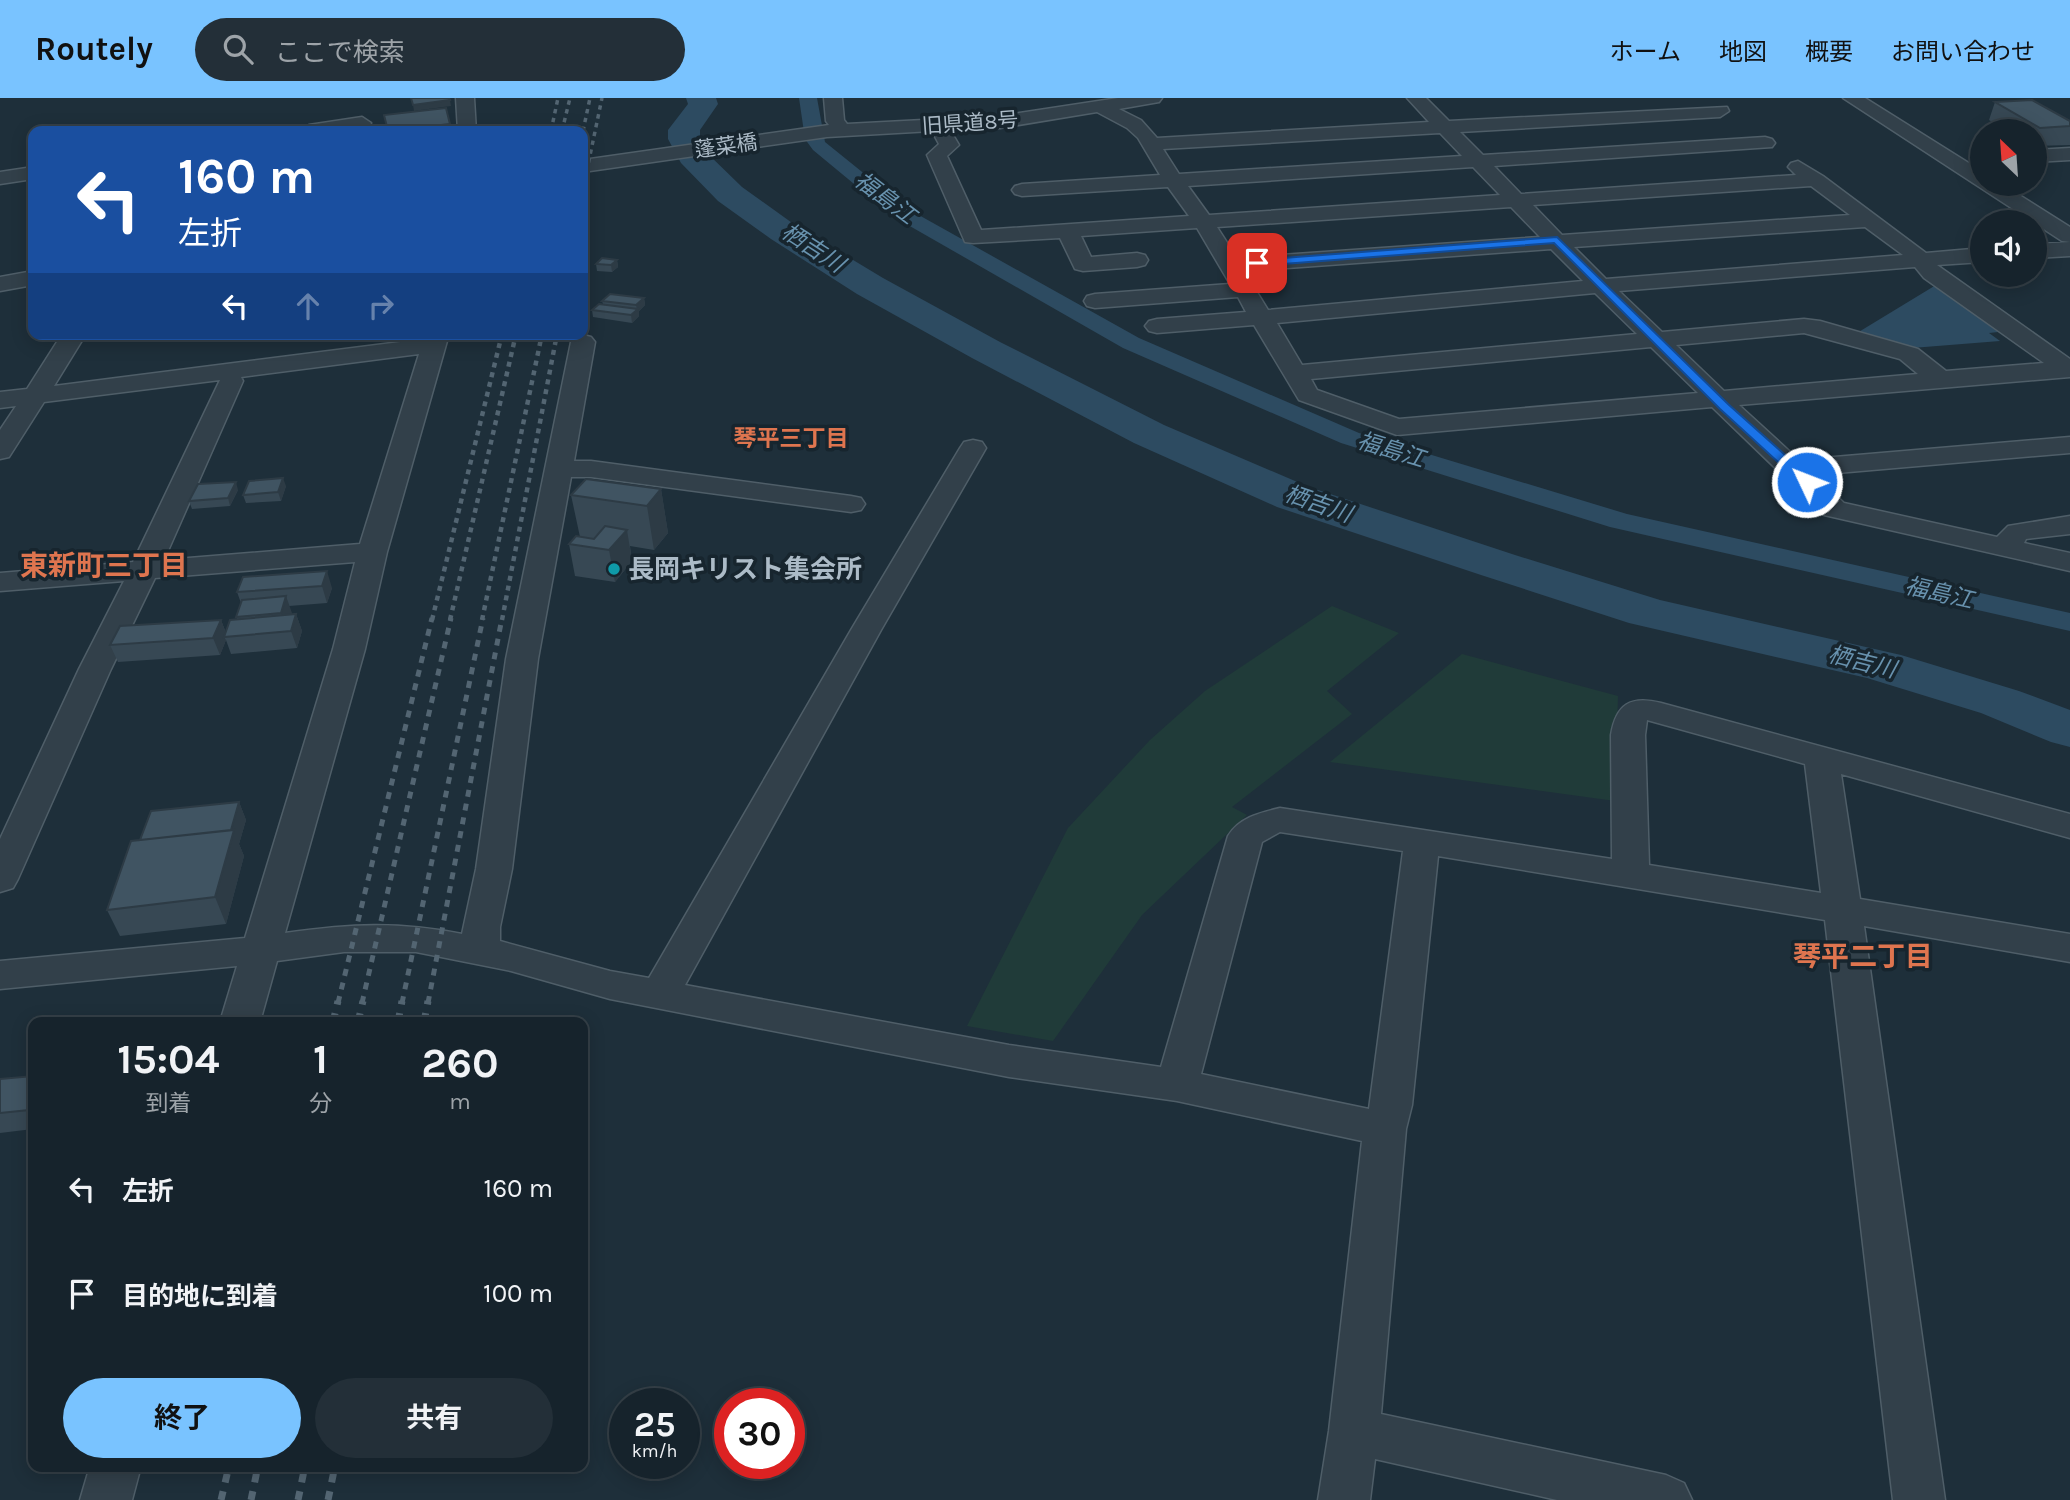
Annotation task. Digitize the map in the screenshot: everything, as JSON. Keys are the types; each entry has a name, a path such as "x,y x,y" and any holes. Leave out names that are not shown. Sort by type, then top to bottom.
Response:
{"street":[{"path":"465,98 467,126"},
{"path":"833,98 835,131"},
{"name":"旧県道8号","path":"835,131 1000,122 1153,98"},
{"path":"1416,98 1600,286 1834,509 2070,562"},
{"path":"1702,98 1870,220 1932,272 2069,369"},
{"path":"1852,98 1970,172"},
{"path":"1114,103 1146,135 1154,152 1204,222 1308,394 1397,427 2069,369"},
{"path":"352,106 363,126"},
{"path":"1132,162 1154,152 1444,127 1731,119"},
{"path":"938,125 949,145 937,155 973,236 1816,180"},
{"name":"蓬菜橋","path":"588,165 835,131"},
{"path":"1022,190 1765,143"},
{"path":"2048,155 2070,154"},
{"path":"1951,160 1970,159"},
{"path":"0,178 28,174"},
{"path":"2006,196 2070,236"},
{"path":"1229,265 1870,220"},
{"path":"1067,230 1083,264 1138,260"},
{"path":"2047,250 2070,249"},
{"path":"1157,326 1970,256"},
{"path":"0,284 28,279"},
{"path":"1095,302 1245,290"},
{"path":"1296,373 1813,327 1909,354 1940,379"},
{"path":"0,451 70,340"},
{"path":"481,951 481,927 494,869 522,659 583,342"},
{"path":"0,410 29,402 433,345"},
{"path":"0,400 29,402 230,381 433,345"},
{"path":"241,1017 349,649 372,552 433,345"},
{"path":"0,879 230,381"},
{"path":"1794,469 2070,445"},
{"path":"660,994 866,630 973,448"},
{"path":"559,469 591,468 851,504"},
{"path":"2009,549 2011,537 2018,532 2070,524"},
{"path":"0,582 372,552"},
{"path":"1632,874 1628,735 1631,716 1638,711 1649,710 2070,826"},
{"path":"1821,757 1919,1500"},
{"path":"1177,1086 1247,836 1264,824 1280,820 1632,874 2070,948"},
{"path":"1344,1500 1354,1431 1385,1129 1391,1105 1422,842"},
{"path":"0,975 260,950 344,938 416,938 481,951 610,985 1009,1061 1177,1086 1385,1129"},
{"path":"1354,1431 1666,1500"},
{"path":"106,1500 114,1472"}],"green space":[{"path":"1332,606 1399,633 1327,691 1352,714 1232,807 1247,815 1142,915 1053,1041 967,1026 1068,828 1150,740 1205,691"},
{"path":"1462,654 1618,696 1615,801 1330,762"}],"water":[{"path":"1936,285 1998,332 1989,333 2000,341 1912,348 1857,333"}],"building":[{"path":"411,98 449,98 450,100 413,105"},
{"path":"2032,100 2070,121 2070,126 2048,127 2048,119 2024,119 1995,102"},
{"path":"446,108 450,124 387,126 384,115"},
{"path":"602,258 617,260 611,265 596,264"},
{"path":"610,294 644,298 636,305 602,301"},
{"path":"599,304 638,309 631,315 592,310"},
{"path":"283,478 278,492 243,495 249,481"},
{"path":"586,479 661,489 647,506 571,495"},
{"path":"236,482 228,498 189,501 198,484"},
{"path":"605,526 627,530 609,550 569,544 576,536 594,539"},
{"path":"327,571 322,586 237,592 243,577"},
{"path":"286,596 281,613 236,617 242,600"},
{"path":"296,614 291,631 224,637 230,620"},
{"path":"221,620 213,638 110,645 120,626"},
{"path":"239,802 231,830 140,840 151,811"},
{"path":"234,830 215,897 107,910 131,841"},
{"path":"28,1076 28,1110 0,1113 0,1079"}],"waterway":[{"name":"栖吉川","path":"701,98 703,104 684,130 684,139 692,156 730,194 783,232 870,286 986,350 1149,434 1293,497 1498,565 1647,612 1882,666 2000,702 2070,730"},
{"name":"福島江","path":"808,98 814,139 819,146 901,213 1131,343 1350,438 1620,521 2070,622"}],"railway":[{"path":"552,126 558,98"},
{"path":"563,126 570,98"},
{"path":"584,126 590,98"},
{"path":"588,165 602,98"},
{"path":"432,620 501,340"},
{"path":"450,620 515,340"},
{"path":"482,620 541,340"},
{"path":"502,620 556,340"},
{"path":"338,1003 432,618"},
{"path":"362,1003 451,618"},
{"path":"402,1003 483,618"},
{"path":"428,1003 502,618"},
{"path":"334,1017 338,1001"},
{"path":"359,1017 363,1001"},
{"path":"399,1017 402,1001"},
{"path":"425,1017 428,1001"},
{"path":"221,1500 228,1472"},
{"path":"251,1500 257,1472"},
{"path":"298,1500 304,1472"},
{"path":"328,1500 334,1472"}],"place":[{"name":"長岡キリスト集会所","path":"614,569"}],"district":[{"name":"琴平三丁目","path":"791,438"},
{"name":"東新町三丁目","path":"104,565"},
{"name":"琴平二丁目","path":"1863,956"}],"route":[{"path":"1257,263 1557,240 1600,286 1718,398 1724,407 1807,482"}]}
